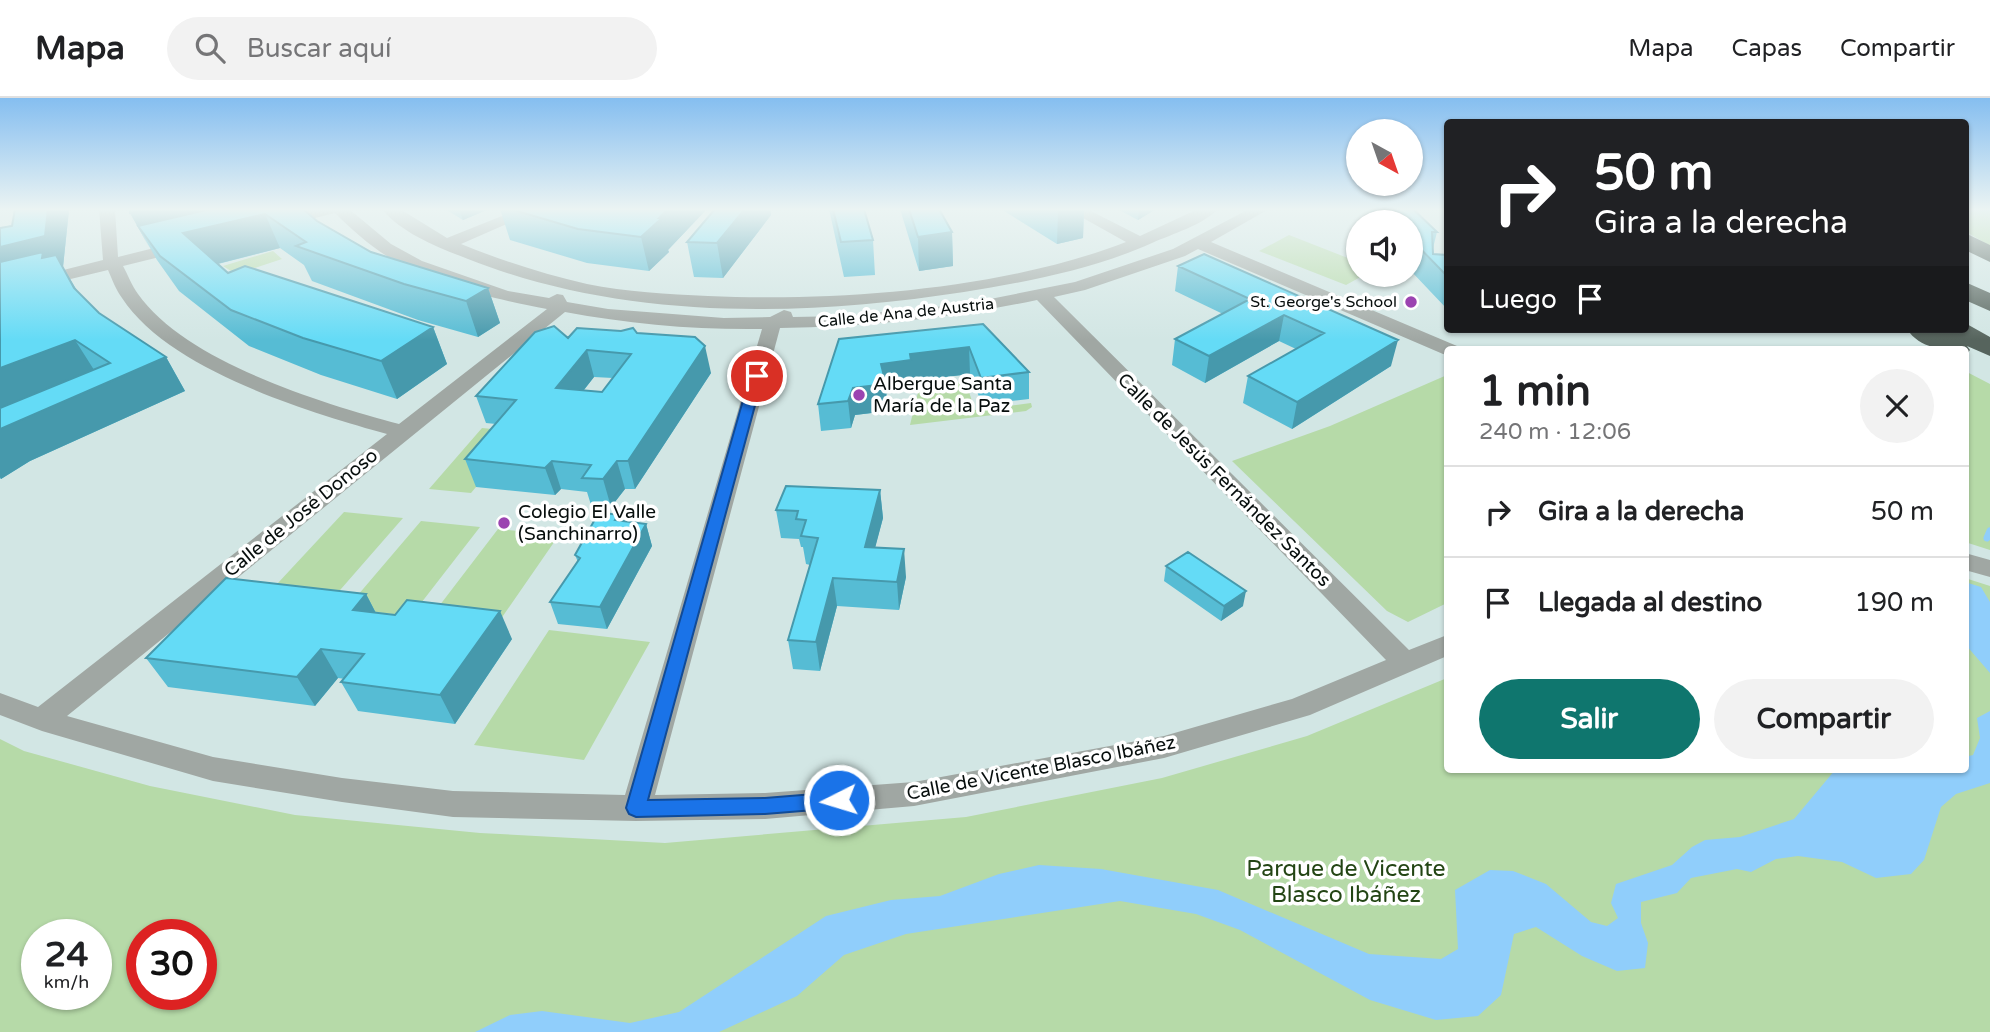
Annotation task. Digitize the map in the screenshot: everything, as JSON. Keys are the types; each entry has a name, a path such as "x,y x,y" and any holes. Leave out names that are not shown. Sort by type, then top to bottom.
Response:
{"highway":[{"path":"1969,258 1990,268"},
{"path":"1969,292 1990,303"},
{"path":"1969,315 1990,326"},
{"path":"1927,333 1949,346"},
{"path":"1963,333 1990,348"},
{"path":"1969,357 1990,370"}],"street":[{"path":"108,253 111,263 134,300 155,323 184,346 222,369 315,407 403,432"},
{"path":"0,291 154,253"},
{"name":"Calle de Ana de Austria","path":"395,253 416,265 491,292 561,307 670,321 772,325 885,319 967,310 1118,276 1175,253"},
{"name":"Calle de Ana de Austria","path":"464,253 557,298 561,307"},
{"name":"Calle de Ana de Austria","path":"482,262 548,281 627,295 714,302 899,297 987,284 1070,266 1111,253"},
{"path":"1221,253 1444,347"},
{"name":"Calle de Jesús Fernández Santos","path":"1042,295 1406,664"},
{"name":"Calle de Ana de Austria","path":"772,325 785,316 847,300"},
{"name":"Calle de José Donoso","path":"42,720 561,307"},
{"path":"636,808 772,325"},
{"path":"1969,562 1990,569"},
{"name":"Calle de Vicente Blasco Ibáñez","path":"0,704 42,720 213,769 342,790 453,804 636,808 765,806 914,794 1038,773 1164,747 1300,706 1444,646"}],"green space":[{"path":"268,253 275,253 282,259 236,274 223,266"},
{"path":"1263,253 1334,253 1346,257 1346,285"},
{"path":"1969,373 1990,384 1990,550 1969,543"},
{"path":"1444,376 1444,604 1408,622 1387,611 1232,461 1330,426"},
{"path":"961,382 967,386 975,410 1031,403 1032,407 1026,411 910,425 919,388"},
{"path":"482,428 522,432 471,493 429,489"},
{"path":"344,512 403,518 327,605 264,598"},
{"path":"421,521 480,527 411,616 346,609"},
{"path":"498,529 559,535 496,626 430,618"},
{"name":"Parque de Vicente Blasco Ibáñez","path":"1969,579 1990,586 1990,1032 0,1032 0,739 24,751 150,786 295,815 480,833 665,843 966,817 1162,778 1307,736 1444,679 1444,773 1969,773"},
{"path":"549,630 650,642 584,760 474,745"}],"water":[{"path":"1969,583 1981,587 1990,602 1990,673 1969,649"},
{"path":"1990,711 1990,783 1956,794 1941,807 1924,860 1911,874 1876,878 1842,862 1798,856 1776,859 1751,872 1737,869 1691,878 1677,893 1641,902 1641,923 1648,943 1645,968 1617,971 1582,956 1536,927 1514,934 1501,995 1478,1016 1436,1020 1370,1000 1240,930 1196,914 1120,901 906,934 844,955 797,996 719,1032 475,1032 510,1015 542,1011 630,1023 679,1012 826,916 891,900 940,896 999,874 1039,865 1101,869 1218,890 1369,954 1441,959 1458,949 1455,890 1490,870 1513,871 1546,884 1591,922 1607,926 1618,918 1611,903 1616,884 1672,865 1692,847 1705,840 1740,837 1794,819 1832,773 1969,773 1969,756 1973,755 1980,738 1977,718"}],"building":[{"path":"40,253 43,253 42,258 56,255 74,288 99,313 166,357 0,429 0,408 110,363 75,340 0,368 0,262"},
{"path":"157,253 205,253 228,273 245,266 433,327 381,361 303,338 231,310"},
{"path":"315,253 373,253 488,288 466,301 404,284"},
{"path":"1424,253 1433,253 1444,255 1444,273"},
{"path":"1204,254 1398,340 1297,402 1248,376 1324,333 1284,315 1209,356 1175,339 1250,299 1178,266"},
{"path":"983,324 1029,372 981,378 969,347 910,354 911,360 881,364 886,384 853,388 848,401 818,404 839,339"},
{"path":"554,326 568,338 577,328 621,331 633,328 637,333 695,337 705,346 628,461 617,461 603,479 582,478 591,465 552,461 545,468 465,459 516,400 476,396 535,332","holes":["587,350 631,354 602,392 556,388"]},
{"path":"786,486 880,490 865,547 904,549 897,582 833,578 816,642 788,640 818,538 801,536 806,520 796,519 798,511 776,510"},
{"path":"599,512 618,515 615,520 646,524 600,607 550,602 580,558 575,555"},
{"path":"1188,552 1246,591 1224,606 1166,566"},
{"path":"226,578 366,594 353,610 395,615 407,600 500,611 440,695 341,682 364,654 321,649 297,677 146,658"}],"waterway":[{"path":"1987,538 1990,531"}],"place":[{"name":"St. George's School","path":"1411,302"},
{"name":"Albergue Santa María de la Paz","path":"859,395"},
{"name":"Colegio El Valle (Sanchinarro)","path":"504,523"}],"route":[{"path":"757,376 636,808 765,806 839,800"}]}
